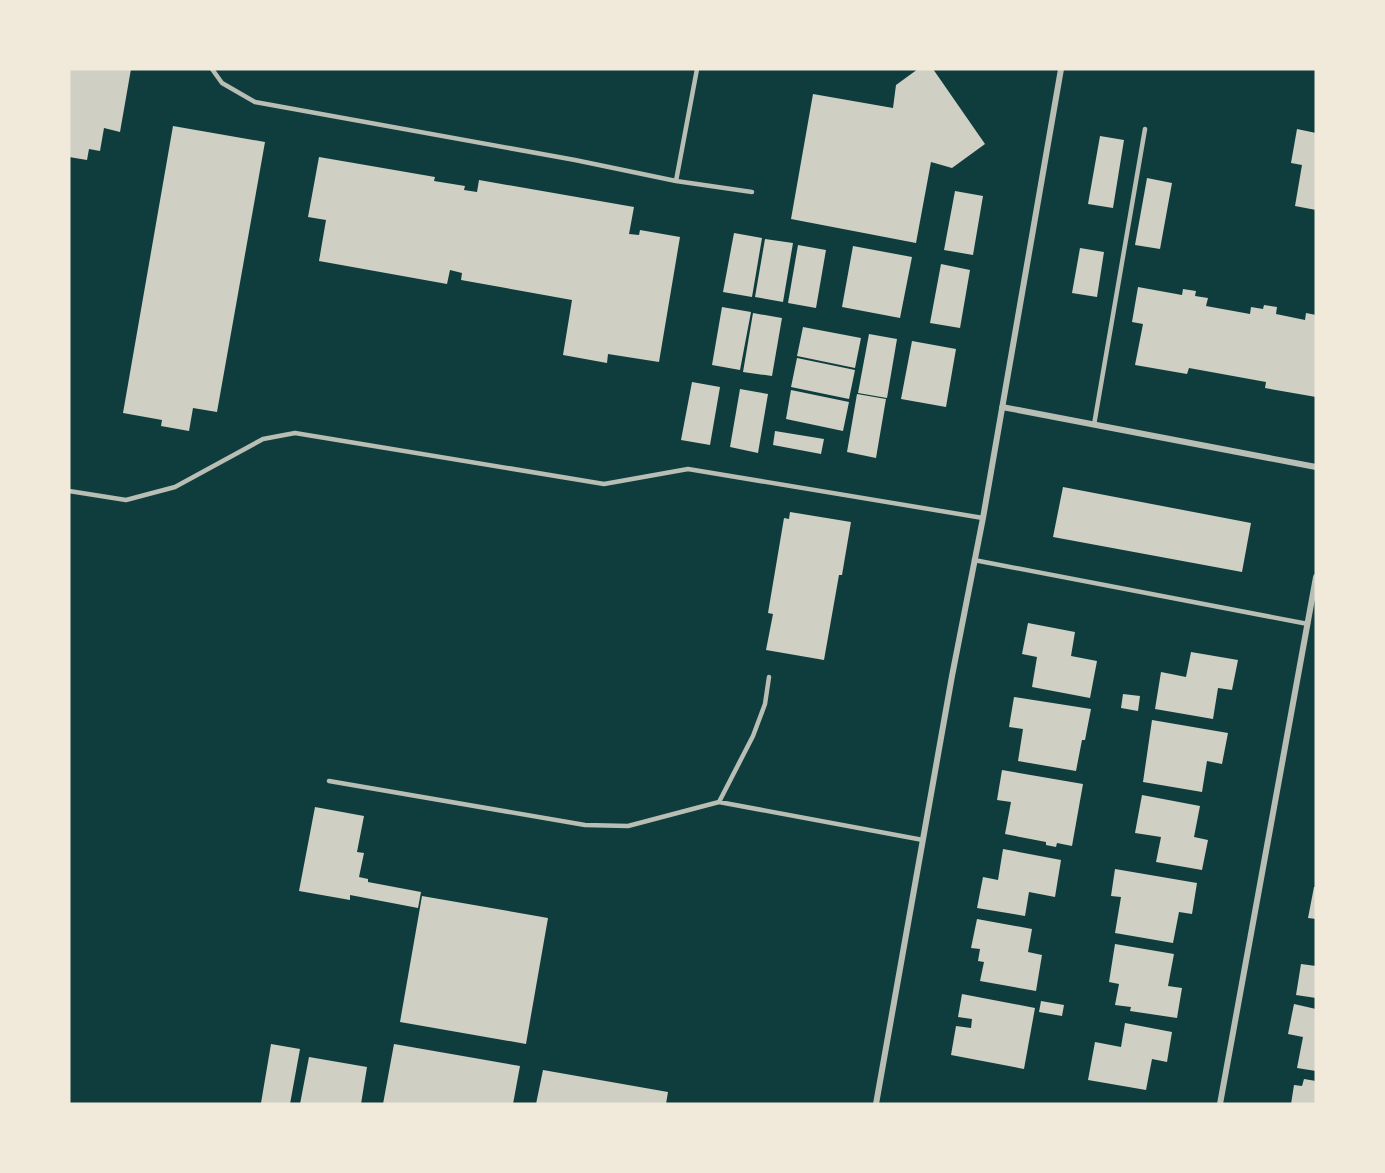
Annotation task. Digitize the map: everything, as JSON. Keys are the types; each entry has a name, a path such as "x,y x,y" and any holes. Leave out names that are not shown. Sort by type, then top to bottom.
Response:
{"street":[{"path":"876,1104 983,518 1061,69"},
{"path":"1002,407 1316,467"},
{"path":"1220,1104 1316,577"}],"lane":[{"path":"212,69 222,83 255,102 575,160 676,181 752,192"},
{"path":"676,181 697,69"},
{"path":"1094,425 1145,129"},
{"path":"69,491 126,500 175,487 263,439 295,433 604,484 688,469 983,518"},
{"path":"974,560 1308,624"},
{"path":"719,802 753,736 765,704 769,677"},
{"path":"329,781 585,825 628,826 719,802 923,840"}],"building":[{"path":"69,69 131,69 120,132 104,128 100,151 89,149 87,160 69,157"},
{"path":"918,69 933,69 985,144 952,168 931,162 916,243 791,219 813,94 893,108 896,85"},
{"path":"173,126 265,142 217,412 193,408 189,431 161,426 162,420 123,413"},
{"path":"1297,129 1316,133 1316,210 1295,206 1302,165 1291,163"},
{"path":"1100,136 1124,140 1113,208 1088,204"},
{"path":"319,157 435,177 434,181 465,186 464,190 477,192 479,180 634,207 629,234 639,235 640,230 680,237 659,362 608,354 607,363 563,355 572,300 461,280 462,273 450,270 447,284 319,261 326,220 308,217"},
{"path":"1147,178 1172,183 1160,249 1135,245"},
{"path":"955,191 983,196 973,255 944,250"},
{"path":"734,233 762,238 752,297 723,292"},
{"path":"765,239 793,243 783,302 755,297"},
{"path":"798,245 826,250 816,308 788,303"},
{"path":"853,246 912,257 900,318 842,307"},
{"path":"1080,248 1104,252 1097,297 1072,293"},
{"path":"941,264 970,270 960,328 930,323"},
{"path":"1138,287 1182,295 1183,289 1196,291 1195,296 1208,298 1206,306 1250,314 1251,307 1263,309 1264,305 1277,307 1276,314 1305,320 1306,313 1316,315 1316,397 1265,388 1266,382 1189,368 1187,374 1135,365 1143,324 1132,322"},
{"path":"722,307 751,312 740,370 712,365"},
{"path":"753,313 782,318 772,376 743,372"},
{"path":"803,327 861,338 855,368 797,356"},
{"path":"869,334 897,339 887,398 858,393"},
{"path":"912,341 956,349 946,407 901,399"},
{"path":"797,358 855,370 849,399 791,387"},
{"path":"692,382 720,387 710,445 681,440"},
{"path":"740,389 768,394 758,453 730,447"},
{"path":"791,390 849,402 843,431 786,419"},
{"path":"857,394 886,399 876,458 847,452"},
{"path":"775,431 824,439 821,454 773,445"},
{"path":"1063,487 1251,523 1242,572 1053,537"},
{"path":"790,512 851,522 824,660 766,650 773,614 768,613 784,518 789,519"},
{"path":"1028,623 1075,632 1071,656 1097,661 1090,698 1032,687 1037,657 1022,654"},
{"path":"1191,652 1238,660 1232,690 1218,688 1213,719 1155,709 1161,672 1186,677"},
{"path":"1123,694 1140,696 1138,711 1121,708"},
{"path":"1014,697 1091,709 1076,771 1018,761 1023,729 1009,727"},
{"path":"1152,720 1228,733 1222,764 1207,761 1202,792 1143,782"},
{"path":"1002,770 1083,784 1072,846 1057,843 1056,847 1046,845 1046,842 1005,834 1011,802 997,800"},
{"path":"1142,795 1200,806 1194,837 1208,840 1202,870 1156,862 1161,837 1135,833"},
{"path":"315,807 364,816 357,852 364,853 359,877 368,879 368,882 421,892 418,908 350,895 350,900 299,891"},
{"path":"1003,849 1061,860 1055,897 1029,892 1025,916 977,908 983,877 998,880"},
{"path":"1115,869 1197,883 1192,914 1179,912 1173,943 1115,933 1121,897 1111,896"},
{"path":"1314,887 1316,887 1316,919 1308,918"},
{"path":"422,896 548,918 526,1044 400,1022"},
{"path":"977,919 1032,929 1028,952 1042,955 1036,991 980,981 984,962 978,961 980,949 971,948"},
{"path":"1115,944 1174,954 1168,986 1182,988 1177,1018 1130,1011 1131,1007 1115,1005 1119,984 1109,982"},
{"path":"1301,964 1316,966 1316,998 1296,995"},
{"path":"962,994 1035,1008 1024,1069 951,1055 956,1026 971,1028 972,1019 958,1017"},
{"path":"1041,1001 1064,1005 1062,1016 1039,1012"},
{"path":"1294,1004 1316,1009 1316,1071 1297,1068 1303,1037 1288,1034"},
{"path":"1125,1023 1172,1032 1167,1062 1152,1059 1146,1090 1088,1080 1095,1042 1121,1047"},
{"path":"271,1044 300,1049 290,1104 261,1103"},
{"path":"394,1044 520,1066 513,1104 383,1104"},
{"path":"309,1057 367,1067 361,1104 300,1104"},
{"path":"543,1070 668,1092 666,1104 536,1104"},
{"path":"1304,1079 1316,1081 1316,1104 1291,1104 1294,1085 1302,1086"}]}
